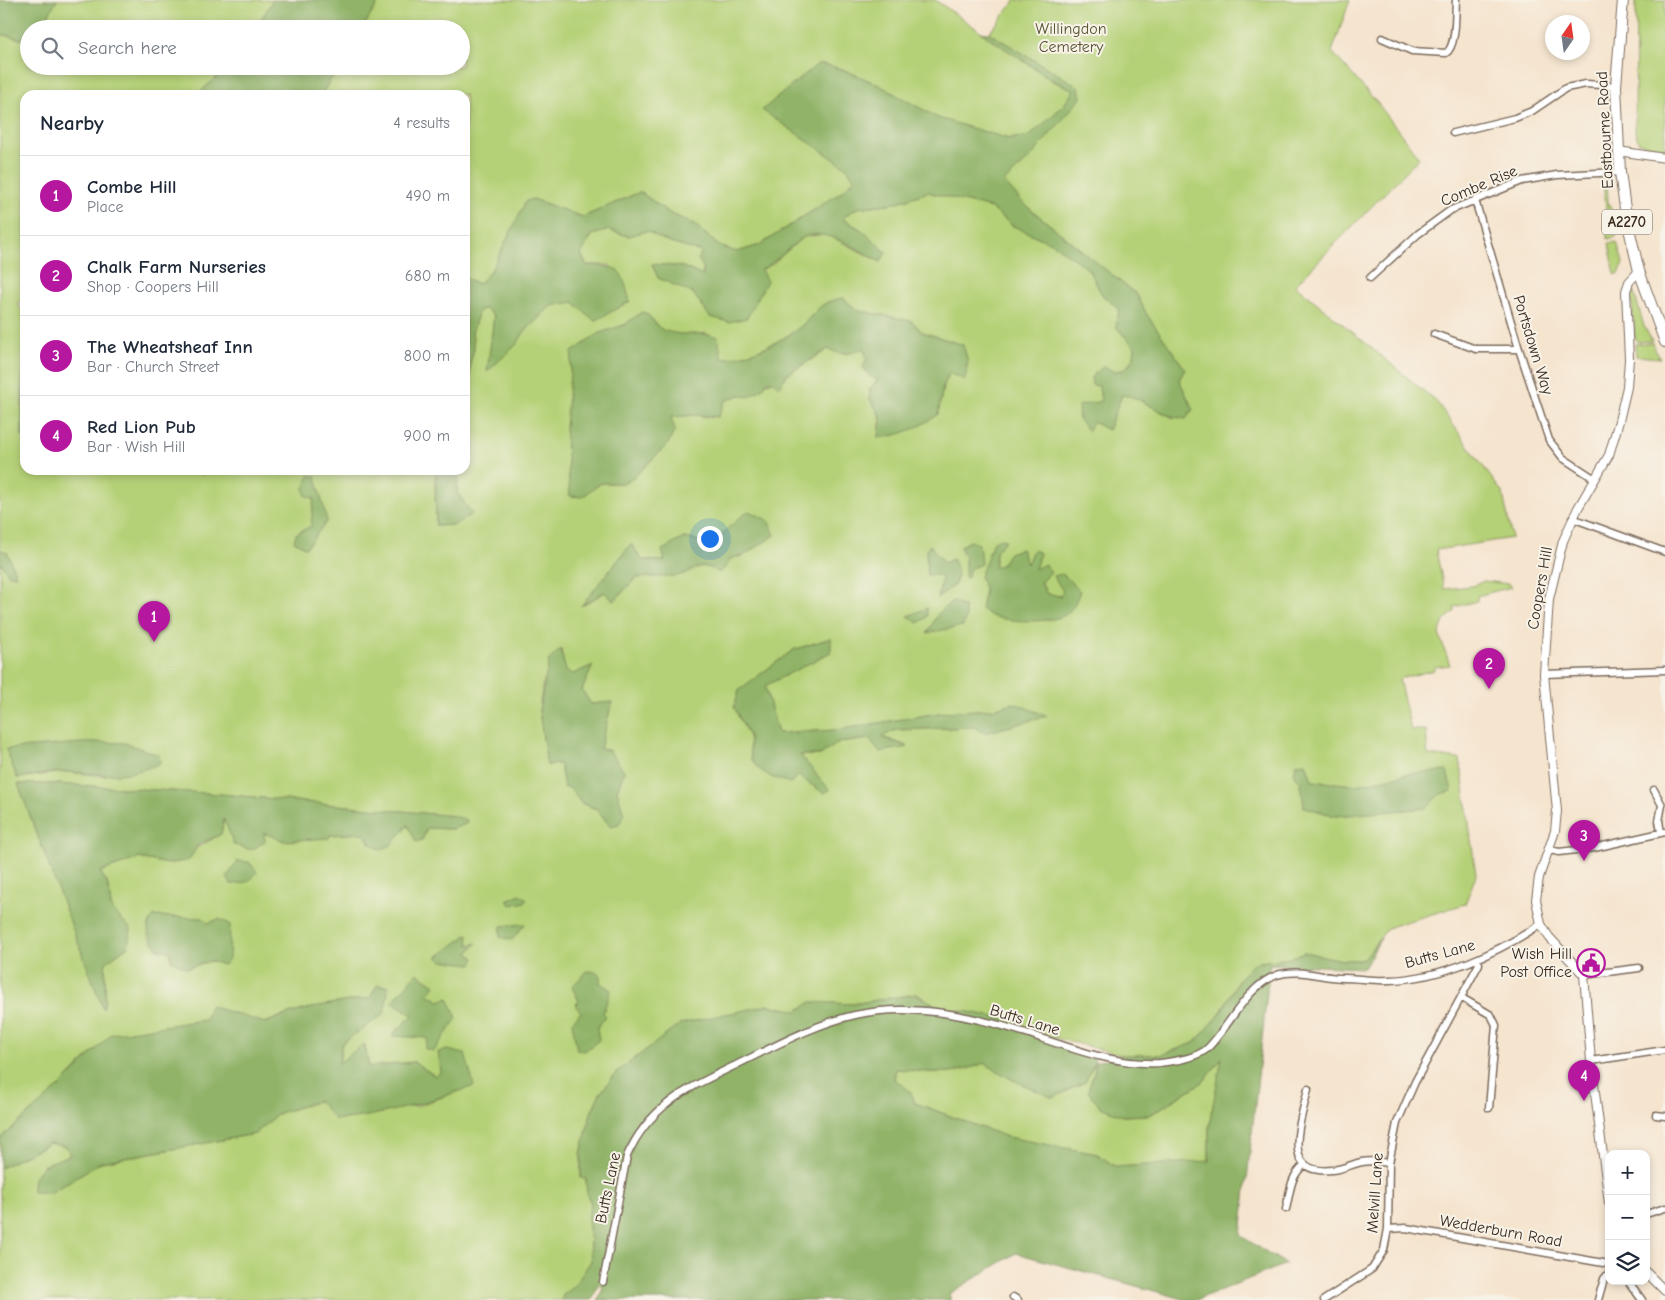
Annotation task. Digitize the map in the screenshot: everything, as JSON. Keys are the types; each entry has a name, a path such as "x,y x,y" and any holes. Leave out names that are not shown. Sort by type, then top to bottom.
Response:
{"main road":[{"name":"Eastbourne Road","path":"1623,0 1616,86 1620,172 1626,216 1639,271 1665,342"}],"street":[{"path":"1382,38 1412,50 1430,54 1446,53 1451,50 1453,42 1456,0"},
{"path":"1453,133 1515,118 1532,111 1566,88 1586,84 1616,86"},
{"path":"1618,151 1665,158"},
{"name":"Combe Rise","path":"1370,278 1418,234 1451,210 1522,181 1585,172 1620,172"},
{"name":"Portsdown Way","path":"1475,200 1519,349 1549,440 1563,458 1595,479"},
{"name":"Coopers Hill","path":"1541,924 1536,900 1539,877 1550,850 1555,831 1557,811 1544,674 1549,599 1555,569 1572,518 1609,455 1627,387 1629,359 1626,296 1629,282 1639,271"},
{"path":"1434,334 1476,349 1519,349"},
{"path":"1572,518 1665,552"},
{"path":"1544,674 1665,670"},
{"path":"1550,850 1559,852 1594,848 1663,832 1659,821 1662,806 1654,790"},
{"path":"1541,924 1549,937 1584,976 1608,1195"},
{"name":"Butts Lane","path":"603,1282 627,1156 634,1138 649,1118 678,1094 811,1030 854,1015 886,1010 916,1010 993,1023 1066,1046 1130,1062 1158,1063 1182,1060 1206,1050 1255,988 1278,974 1304,973 1390,980 1427,974 1478,959 1511,944 1541,924"},
{"name":"Melvill Lane","path":"1324,1300 1372,1268 1384,1250 1388,1229 1389,1163 1397,1123 1411,1090 1479,964 1478,959"},
{"path":"1584,976 1639,968"},
{"path":"1462,998 1492,1015 1496,1025 1489,1108"},
{"path":"1592,1061 1665,1050"},
{"path":"1308,1089 1296,1144 1298,1155 1304,1165 1318,1171 1326,1171 1371,1161 1389,1163"},
{"path":"1656,1115 1665,1116"},
{"path":"1286,1209 1293,1179 1296,1172 1304,1165"},
{"path":"1650,1213 1665,1208"},
{"name":"Wedderburn Road","path":"1388,1229 1406,1228 1605,1263"},
{"path":"1650,1276 1665,1291"},
{"path":"1598,1300 1605,1278"},
{"path":"1631,1285 1642,1300"}],"green space":[{"path":"0,0 57,0 45,20 20,20 20,39 0,34"},
{"path":"57,0 273,0 261,20 45,20"},
{"path":"273,0 380,0 368,20 261,20"},
{"path":"380,0 935,0 1053,81 1075,90 1064,105 1030,136 1009,139 937,118 877,84 842,69 847,168 855,179 843,191 760,245 737,252 719,246 694,224 671,214 640,192 583,217 533,199 492,269 479,284 470,280 470,90 324,90 333,75 470,75 470,20 368,20"},
{"name":"Willingdon Cemetery","path":"1016,0 1350,0 1332,52 1379,105 1419,158 1295,285 1436,401 1503,494 1512,538 1436,550 1444,589 1473,586 1484,581 1509,584 1511,587 1477,596 1477,601 1454,607 1455,611 1444,621 1439,634 1450,665 1434,667 1434,670 1399,679 1411,730 1426,730 1428,755 1460,759 1476,875 1465,904 1392,926 1387,929 1363,960 1342,960 1304,952 1290,958 1254,963 1241,976 1218,1017 1194,1043 1161,1055 1122,1055 1028,1031 1000,1018 937,1006 916,994 852,1004 811,1002 797,1011 768,1005 617,1072 599,1095 591,1113 581,1154 581,1178 586,1179 587,1195 591,1203 588,1216 591,1261 574,1287 563,1295 562,1300 0,1300 0,1168 50,1143 67,1147 70,1155 42,1166 50,1193 101,1162 255,1134 279,1113 319,1101 417,1106 474,1086 441,1072 435,1076 414,1062 369,1067 365,1045 339,1064 342,1043 384,1014 371,998 304,1010 265,1023 210,1006 205,1020 111,1034 57,1089 0,1139 0,34 20,39 20,75 219,75 203,90 20,90 20,302 18,303 20,307 20,475 436,475 436,526 454,525 459,475 470,475 470,364 474,348 472,333 479,310 486,309 494,316 488,371 517,344 524,332 551,306 573,302 617,308 629,302 610,265 586,265 581,254 592,235 608,230 628,236 647,231 670,243 702,252 703,276 683,267 652,264 658,278 693,293 710,317 760,270 771,265 803,237 826,234 881,262 863,231 842,218 857,208 895,203 928,192 991,208 1013,226 1054,244 1088,269 1103,296 1120,309 1116,327 1135,347 1134,358 1124,370 1112,371 1099,385 1101,401 1088,430 1093,422 1108,430 1122,395 1132,396 1173,418 1193,409 1179,380 1185,369 1147,315 1137,295 1024,204 1003,182 1029,159 1079,87 989,33","holes":["843,298 857,310 911,321 922,332 963,345 943,387 938,414 879,437 881,417 870,399 870,388 879,379 863,348 828,349 786,375 725,401 712,418 698,415 671,417 668,444 635,476 625,483 601,483 582,497 600,333 624,325 642,312 648,315 659,328 667,333 684,335 706,333 722,358 731,358 741,356 784,338 806,322 818,308","726,530 775,535 743,556 731,558 727,566 712,568 698,566 678,575 636,578 614,601 605,592 583,605 631,544 642,560 665,561 663,550 684,538 715,544","998,539 994,567 1001,565 1009,553 1021,549 1027,565 1033,550 1035,569 1047,594 1060,596 1063,592 1048,620 994,617 982,609","831,638 830,652 764,686 778,733 837,730 945,712 993,709 1013,703 1046,716 985,733 974,727 896,730 880,736 907,746 870,739 838,743 820,755 799,755 804,762 751,759 749,736 738,716 739,690 793,650","561,649 565,671 573,674 592,666 582,690 591,704 612,702 600,749 624,771 617,791 624,815 610,826 597,809 581,803 570,788 564,786 560,764 547,765 539,710 543,683","55,746 106,776 66,772 17,778 7,749","1306,763 1312,781 1356,785 1413,773 1440,794 1426,808 1336,816 1305,807 1301,783","19,784 58,784 220,794 454,816 452,829 427,828 422,840 408,825 391,845 370,843 364,833 330,835 264,833 224,818 221,834 168,864 139,858 100,872 107,882 112,910 128,946 106,962 103,1008","172,952 229,959 210,961 187,968 171,960","417,973 427,994 439,1001 434,1051 429,1038 392,1035 413,1015"]},
{"path":"1636,0 1665,0 1665,149 1639,143 1635,131"},
{"path":"980,32 989,33 1079,87 1081,98 1029,159 1004,182 1024,204 1137,295 1147,315 1185,369 1179,380 1193,409 1186,419 1169,415 1139,399 1122,395 1108,430 1093,422 1088,431 1079,420 1078,406 1101,401 1099,386 1092,385 1091,377 1104,366 1112,371 1124,370 1134,358 1135,347 1116,327 1119,309 1103,296 1088,269 1054,244 1013,226 991,208 928,192 895,203 857,208 842,218 863,231 886,252 881,262 842,241 831,237 810,235 801,239 761,270 767,281 747,318 729,322 710,317 693,293 658,278 652,264 683,267 703,276 704,268 698,259 702,252 670,243 647,231 628,236 608,230 592,235 581,254 586,265 614,268 618,271 624,281 630,301 595,321 573,302 551,306 524,332 517,344 487,372 494,316 486,309 479,310 472,333 474,348 470,364 470,280 479,284 492,269 526,201 533,199 583,217 640,192 671,214 694,224 719,246 737,252 760,245 843,191 854,179 847,168 762,110 819,63 842,69 877,84 938,118 1009,139 1030,136 1064,105 1074,90 1054,81"},
{"path":"219,75 333,75 324,90 203,90"},
{"path":"1599,179 1607,179 1608,204 1610,204 1616,237 1608,239 1605,227 1608,224 1603,182"},
{"path":"1617,242 1623,263 1620,272 1615,275 1609,243"},
{"path":"1633,289 1644,326 1652,341 1638,342 1635,338 1631,293"},
{"path":"843,298 857,310 912,321 922,332 963,345 968,361 965,380 949,373 943,387 938,414 910,430 879,438 881,417 870,399 870,388 878,380 869,376 863,367 867,358 863,348 846,353 828,349 786,375 780,387 773,381 766,382 763,388 749,397 739,395 725,401 718,417 698,415 671,417 675,430 668,444 635,476 625,483 601,483 582,497 570,496 565,428 572,352 600,333 624,325 642,312 649,316 659,328 666,331 718,337 722,358 731,358 763,348 784,338 806,322 818,308 828,302"},
{"path":"1652,343 1660,358 1636,356 1635,344"},
{"path":"310,475 316,477 327,521 306,548 294,541 296,534 311,526 314,498 306,496 304,488"},
{"path":"436,475 459,475 457,492 472,514 454,525 436,526"},
{"path":"748,511 768,520 775,535 743,556 731,558 727,566 719,573 706,567 701,567 676,576 636,578 614,601 604,592 581,606 631,544 642,560 665,561 662,550 684,538 715,544 726,530"},
{"path":"998,539 1006,540 997,550 994,567 1001,565 1009,553 1021,549 1027,564 1033,550 1040,553 1035,569 1045,564 1051,572 1040,583 1047,594 1060,596 1063,591 1053,576 1063,574 1080,591 1068,613 1059,618 1020,621 1002,619 981,609 985,590 980,577 993,542"},
{"path":"970,541 979,544 981,564 969,569 968,578 965,577 965,557 960,547"},
{"path":"930,545 944,563 952,559 957,568 956,583 938,598 942,578 939,575 927,575 926,549"},
{"path":"0,550 7,552 16,575 9,575 2,564 0,565"},
{"path":"952,601 964,607 966,616 963,626 927,633 938,614"},
{"path":"927,608 927,617 918,623 908,616"},
{"path":"831,638 831,652 765,686 778,733 837,730 945,712 993,709 1014,703 1047,716 985,733 974,727 896,730 881,737 908,747 879,752 870,739 838,743 820,755 800,755 830,790 824,793 798,776 790,783 771,777 759,769 751,759 749,736 734,707 739,690 793,650"},
{"path":"560,649 566,671 573,674 593,665 582,690 591,704 612,702 600,749 609,750 624,771 617,791 624,815 619,824 610,826 597,809 581,803 570,788 564,787 560,764 547,765 539,710 549,660"},
{"path":"94,742 125,743 159,755 160,763 125,773 62,772 17,778 6,749"},
{"path":"1306,763 1312,781 1356,785 1413,773 1447,771 1452,791 1440,794 1426,808 1336,816 1304,807 1301,783 1294,774 1296,764"},
{"path":"18,784 58,784 220,794 454,816 467,820 466,824 452,829 427,828 422,840 416,842 408,825 391,845 381,850 370,843 364,833 284,841 264,833 265,841 252,850 234,845 224,819 221,834 198,845 189,860 168,864 139,858 100,872 107,882 112,910 131,929 128,946 106,962 103,1009"},
{"path":"238,861 249,862 257,872 246,882 231,884 227,877"},
{"path":"520,894 527,899 525,902 511,905 507,900"},
{"path":"154,916 203,918 208,923 219,919 230,924 229,959 224,965 210,961 187,968 171,960 171,952 158,949 148,933 149,925"},
{"path":"525,924 512,940 500,937 501,926"},
{"path":"468,934 469,945 477,943 468,953 475,958 472,964 443,961 437,957"},
{"path":"1381,938 1364,968 1270,964 1241,1236 1286,1264 1196,1300 1187,1300 1016,1253 949,1294 951,1300 598,1300 603,1288 599,1284 592,1300 562,1300 563,1295 574,1287 591,1261 588,1216 591,1203 587,1195 586,1179 581,1178 581,1154 591,1113 599,1095 617,1072 680,1024 768,1005 797,1011 811,1002 852,1004 916,994 937,1006 1000,1018 1048,1040 1093,1057 1095,1062 1122,1055 1161,1055 1194,1043 1218,1017 1241,976 1254,963 1290,958 1304,952 1342,960 1363,960","holes":["1222,1058 1209,1126 1209,1161 1116,1167 1097,1154 1007,1137 915,1103 910,1091 894,1079 896,1069 951,1072 984,1063 1013,1080 1053,1098 1085,1082 1095,1062 1095,1070 1088,1091 1100,1107 1123,1116 1150,1115 1204,1081"]},
{"path":"587,971 597,972 600,976 600,983 611,990 603,1013 606,1016 597,1028 599,1040 585,1051 577,1050 572,1022 581,1012 575,1005 579,1001 572,987"},
{"path":"417,973 435,985 428,994 439,1001 448,998 457,1018 434,1051 425,1049 428,1038 392,1036 413,1015 392,1002"},
{"path":"377,985 389,986 384,1014 342,1043 339,1063 364,1044 369,1067 414,1062 435,1076 441,1072 438,1052 447,1050 465,1054 474,1086 389,1112 335,1120 319,1101 279,1113 255,1134 101,1162 50,1193 33,1192 35,1176 49,1163 70,1155 67,1147 49,1143 0,1168 0,1139 57,1089 111,1034 205,1020 210,1006 265,1023 304,1010 370,998"},
{"path":"1223,1056 1209,1126 1209,1162 1116,1167 1097,1154 1007,1137 915,1103 910,1091 894,1079 896,1069 951,1072 984,1063 1013,1080 1085,1082 1095,1061 1095,1070 1088,1091 1123,1116 1150,1115 1204,1081"}],"place":[{"name":"Combe Hill","path":"154,642"},
{"name":"Chalk Farm Nurseries","path":"1489,689"},
{"name":"The Wheatsheaf Inn","path":"1584,861"},
{"name":"Wish Hill Post Office","path":"1591,963"},
{"name":"Red Lion Pub","path":"1584,1101"}]}
